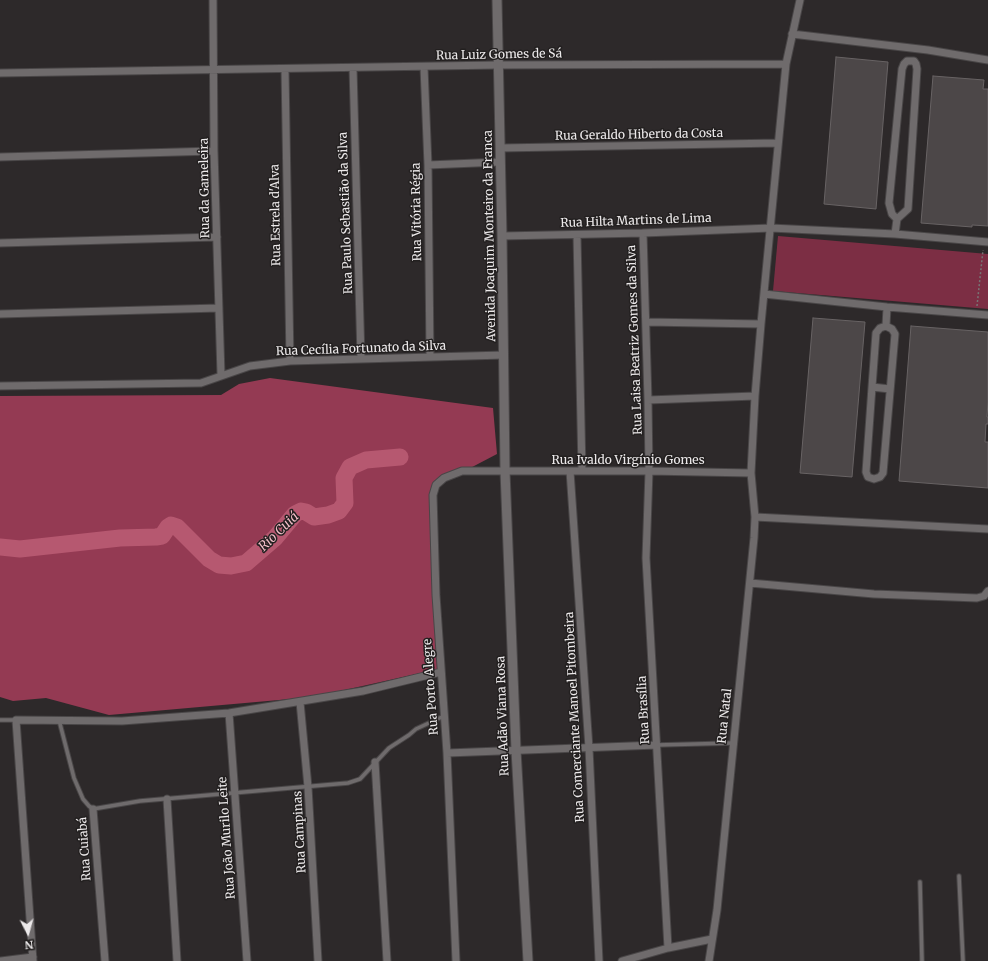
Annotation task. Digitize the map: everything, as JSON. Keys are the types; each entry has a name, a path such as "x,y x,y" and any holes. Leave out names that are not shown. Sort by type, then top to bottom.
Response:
{"street":[{"name":"Rua da Gameleira","path":"213,0 214,151 221,376"},
{"name":"Avenida Joaquim Monteiro da Franca","path":"498,0 505,471"},
{"name":"Rua Natal","path":"709,961 717,910 750,583 755,517 751,473 755,396 778,143 786,64 800,0"},
{"path":"792,34 928,50 988,60"},
{"path":"895,234 897,219 908,208 917,69 914,61 907,61 902,69 888,203 892,214 897,219"},
{"name":"Rua Luiz Gomes de Sá","path":"0,73 285,70 498,65 786,64"},
{"name":"Rua Vitória Régia","path":"424,66 428,165 430,357"},
{"name":"Rua Paulo Sebastião da Silva","path":"353,68 361,358"},
{"name":"Rua Estrela d'Alva","path":"285,70 290,361"},
{"name":"Rua Geraldo Hiberto da Costa","path":"500,148 778,143"},
{"path":"0,156 214,151"},
{"path":"428,165 500,162"},
{"name":"Rua Hilta Martins de Lima","path":"502,236 577,235 771,228 895,234 986,241"},
{"name":"Rua Laisa Beatriz Gomes da Silva","path":"643,233 649,471"},
{"path":"577,235 582,471"},
{"path":"0,243 217,237"},
{"path":"764,294 887,307 988,315"},
{"path":"886,326 887,307"},
{"path":"0,314 219,308"},
{"path":"646,322 761,324"},
{"path":"886,326 892,329 895,334 883,473 880,477 874,479 868,477 866,472 876,333 880,328 886,326"},
{"name":"Rua Cecília Fortunato da Silva","path":"0,386 201,382 212,380 250,366 290,361 504,354"},
{"path":"872,387 890,389"},
{"path":"648,400 755,396"},
{"name":"Rua Porto Alegre","path":"456,961 447,753 436,595 433,495 434,488 438,482 462,470 505,471"},
{"name":"Rua Ivaldo Virgínio Gomes","path":"505,471 751,473"},
{"name":"Rua Adão Viana Rosa","path":"505,471 516,750 528,961"},
{"name":"Rua Comerciante Manoel Pitombeira","path":"570,471 589,748 599,961"},
{"name":"Rua Brasília","path":"649,471 646,558 668,948"},
{"path":"755,517 988,529"},
{"path":"750,583 874,594 977,598 986,594"},
{"path":"1,961 33,959 16,720 122,721 229,713 363,691 441,672"},
{"name":"Rua Campinas","path":"300,702 308,787 318,961"},
{"name":"Rua João Murilo Leite","path":"229,713 246,961"},
{"path":"447,753 657,745"},
{"path":"375,762 387,961"},
{"path":"167,799 176,961"},
{"name":"Rua Cuiabá","path":"93,809 105,961"},
{"path":"622,961 668,948 712,939"}],"lane":[{"path":"93,809 140,801 354,782 360,779 390,748 416,729 444,716"},
{"path":"0,720 16,720"},
{"name":"Rua Cuiabá","path":"59,720 74,778 83,799 88,806 93,809"},
{"path":"657,745 733,743"},
{"path":"959,876 962,961"},
{"path":"920,882 922,961"}],"path":[{"path":"977,314 986,241"}],"shaded area":[{"path":"778,236 988,254 988,309 773,291"},
{"path":"270,378 493,408 497,454 434,487 439,669 313,697 109,715 46,698 13,701 0,697 0,396 221,395 239,384"}],"building":[{"path":"836,57 888,62 876,209 824,204"},
{"path":"933,76 984,80 983,89 988,89 988,226 972,225 972,227 921,223"},
{"path":"813,318 865,322 852,477 800,473"},
{"path":"911,326 988,332 988,424 986,424 985,442 988,442 988,488 899,481"}],"waterway":[{"name":"Rio Cuiá","path":"0,547 20,549 120,538 156,537 162,536 171,525 177,527 209,559 219,565 231,566 246,563 275,538 295,514 301,511 314,517 328,515 339,511 345,503 344,478 350,467 366,460 400,457"}]}
